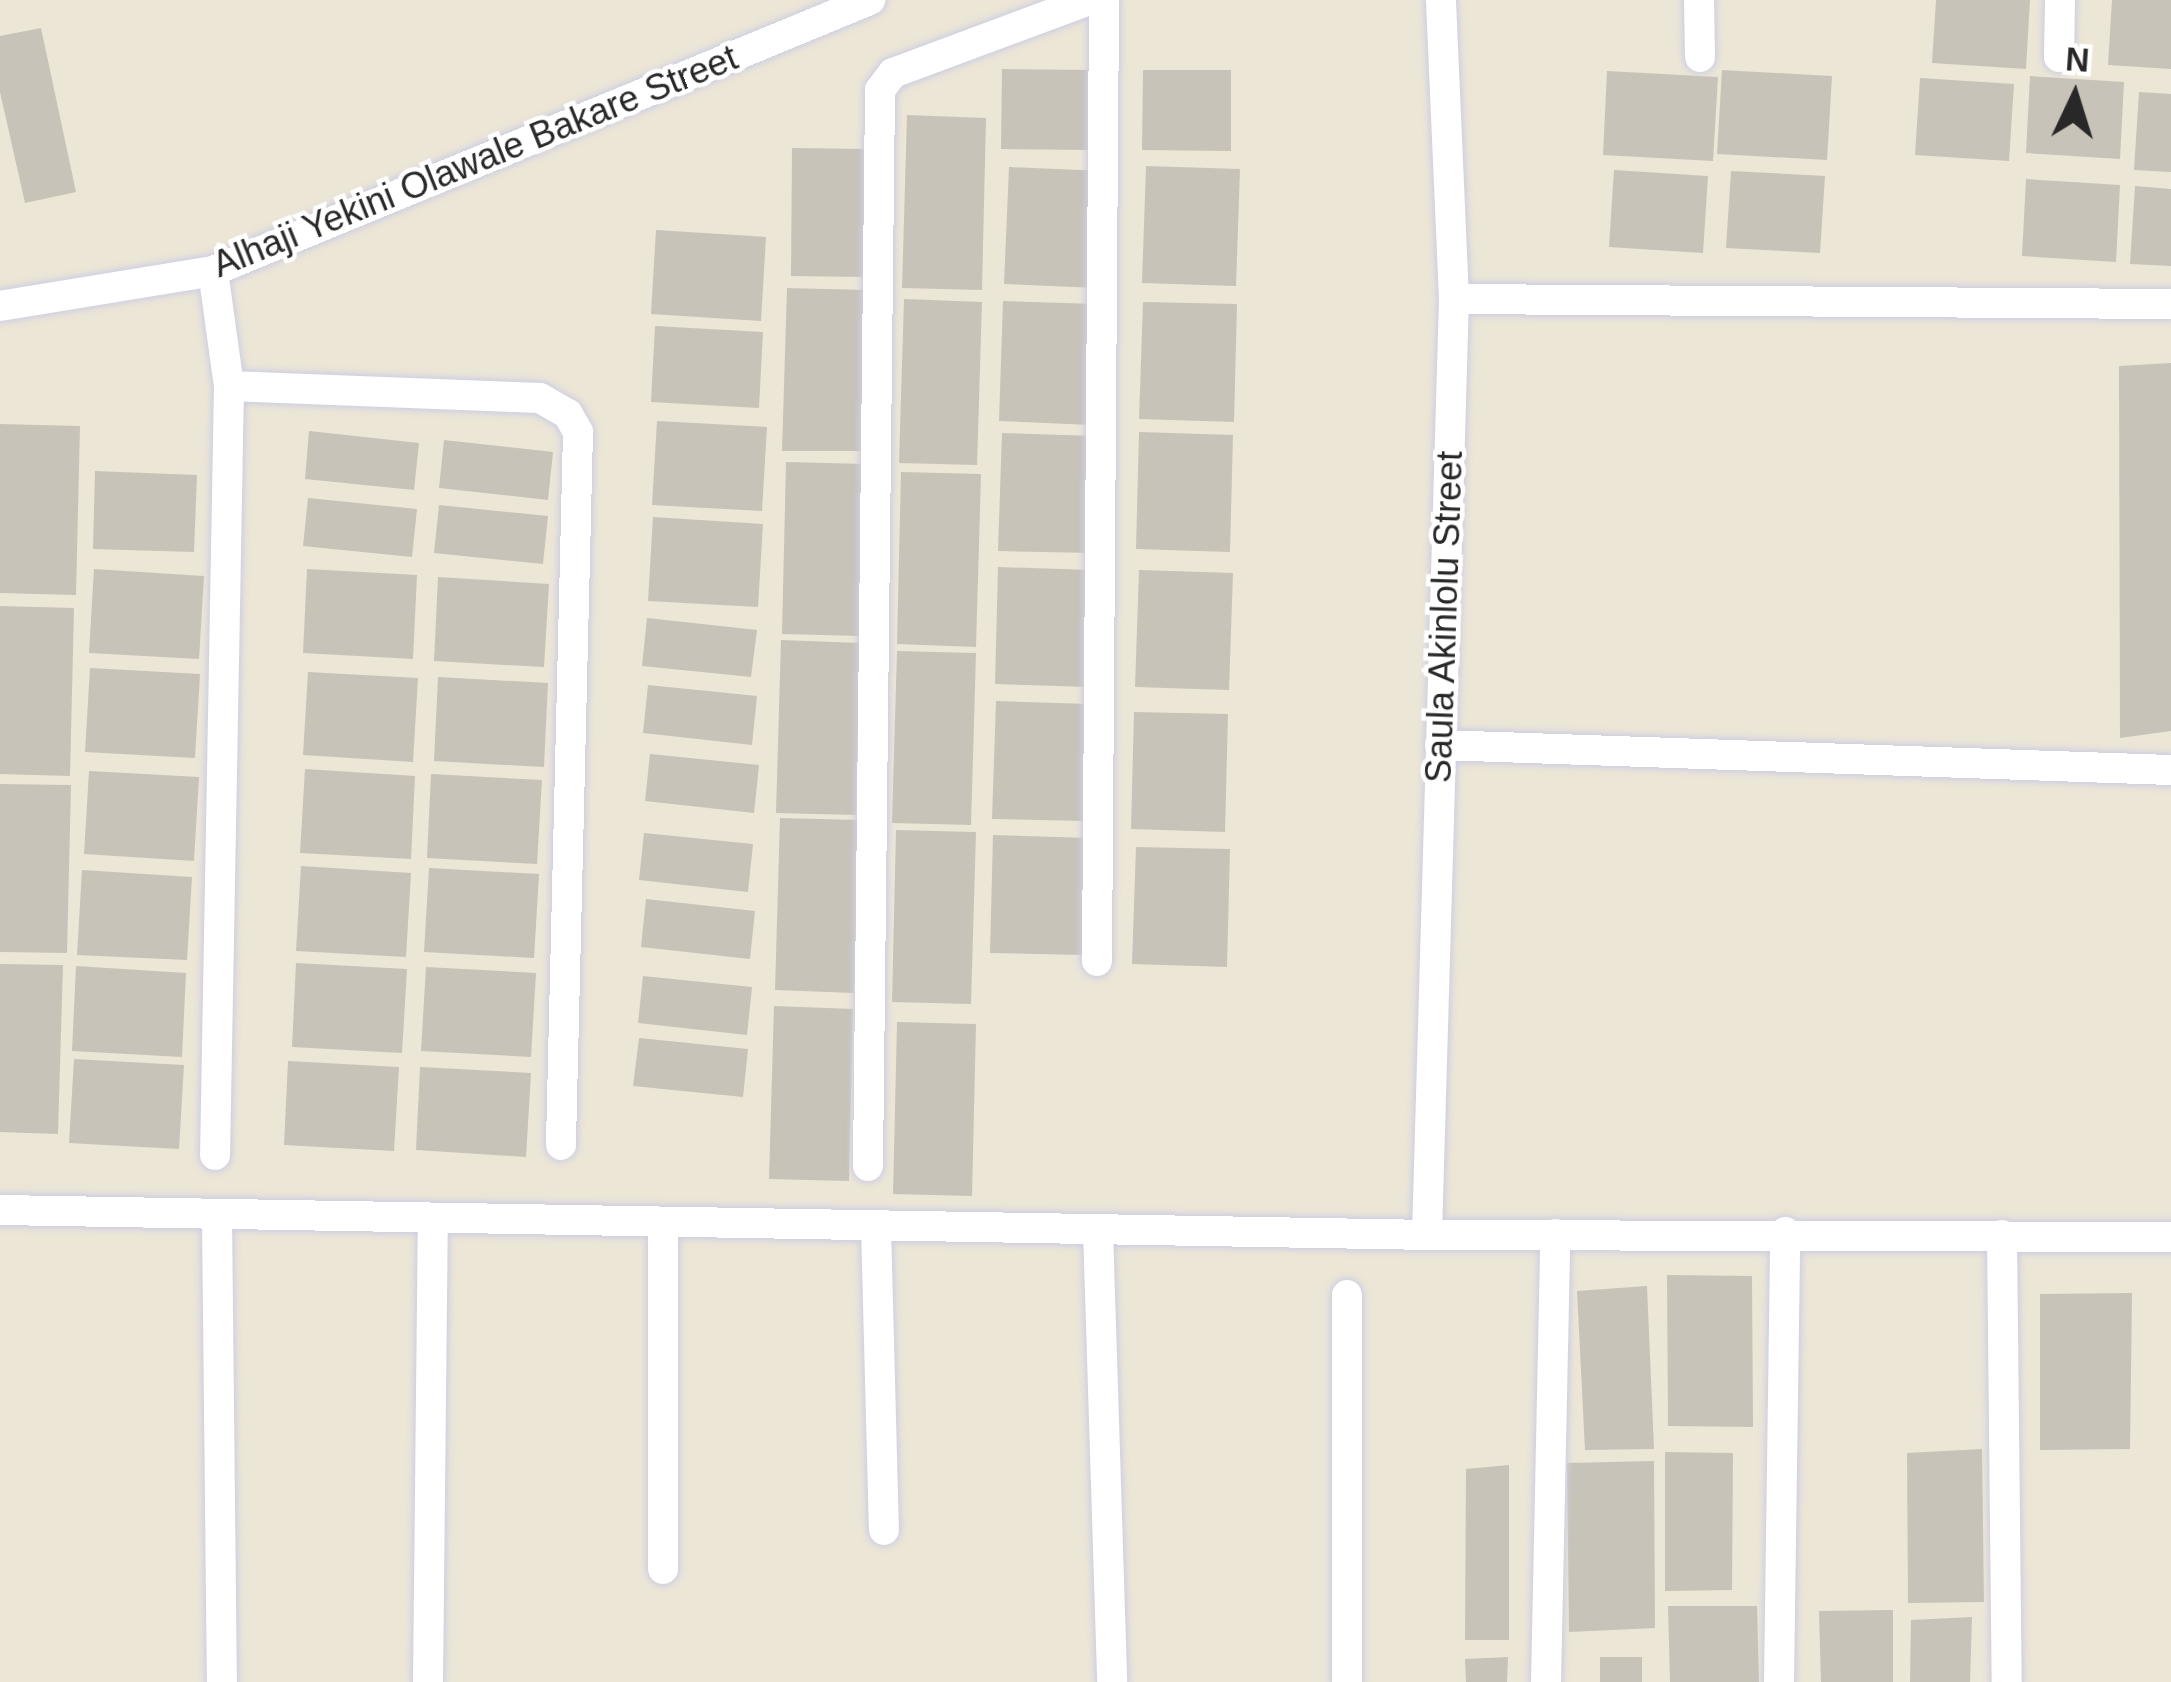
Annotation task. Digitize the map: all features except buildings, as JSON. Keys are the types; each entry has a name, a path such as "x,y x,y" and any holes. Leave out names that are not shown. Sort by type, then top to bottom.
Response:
{"street":[{"name":"Alhaji Yekini Olawale Bakare Street","path":"0,306 213,271 870,0"},
{"path":"868,1166 876,112 893,74 1089,0"},
{"path":"1097,961 1104,0"},
{"name":"Saula Akinlolu Street","path":"1426,1235 1454,299 1441,0"},
{"path":"1699,0 1700,57"},
{"path":"2059,57 2060,0"},
{"path":"213,271 229,386 214,1155"},
{"path":"1454,299 2171,304"},
{"path":"229,386 540,398 568,414 578,432 561,1145"},
{"path":"1440,746 2171,770"},
{"path":"0,1210 1426,1235 1785,1232 2171,1237"},
{"path":"217,1216 222,1682"},
{"path":"428,1682 433,1220"},
{"path":"663,1224 663,1569"},
{"path":"877,1227 884,1530"},
{"path":"1097,1230 1112,1682"},
{"path":"1779,1682 1785,1232"},
{"path":"1546,1682 1555,1234"},
{"path":"2002,1234 2007,1682"},
{"path":"1347,1295 1347,1682"}]}
